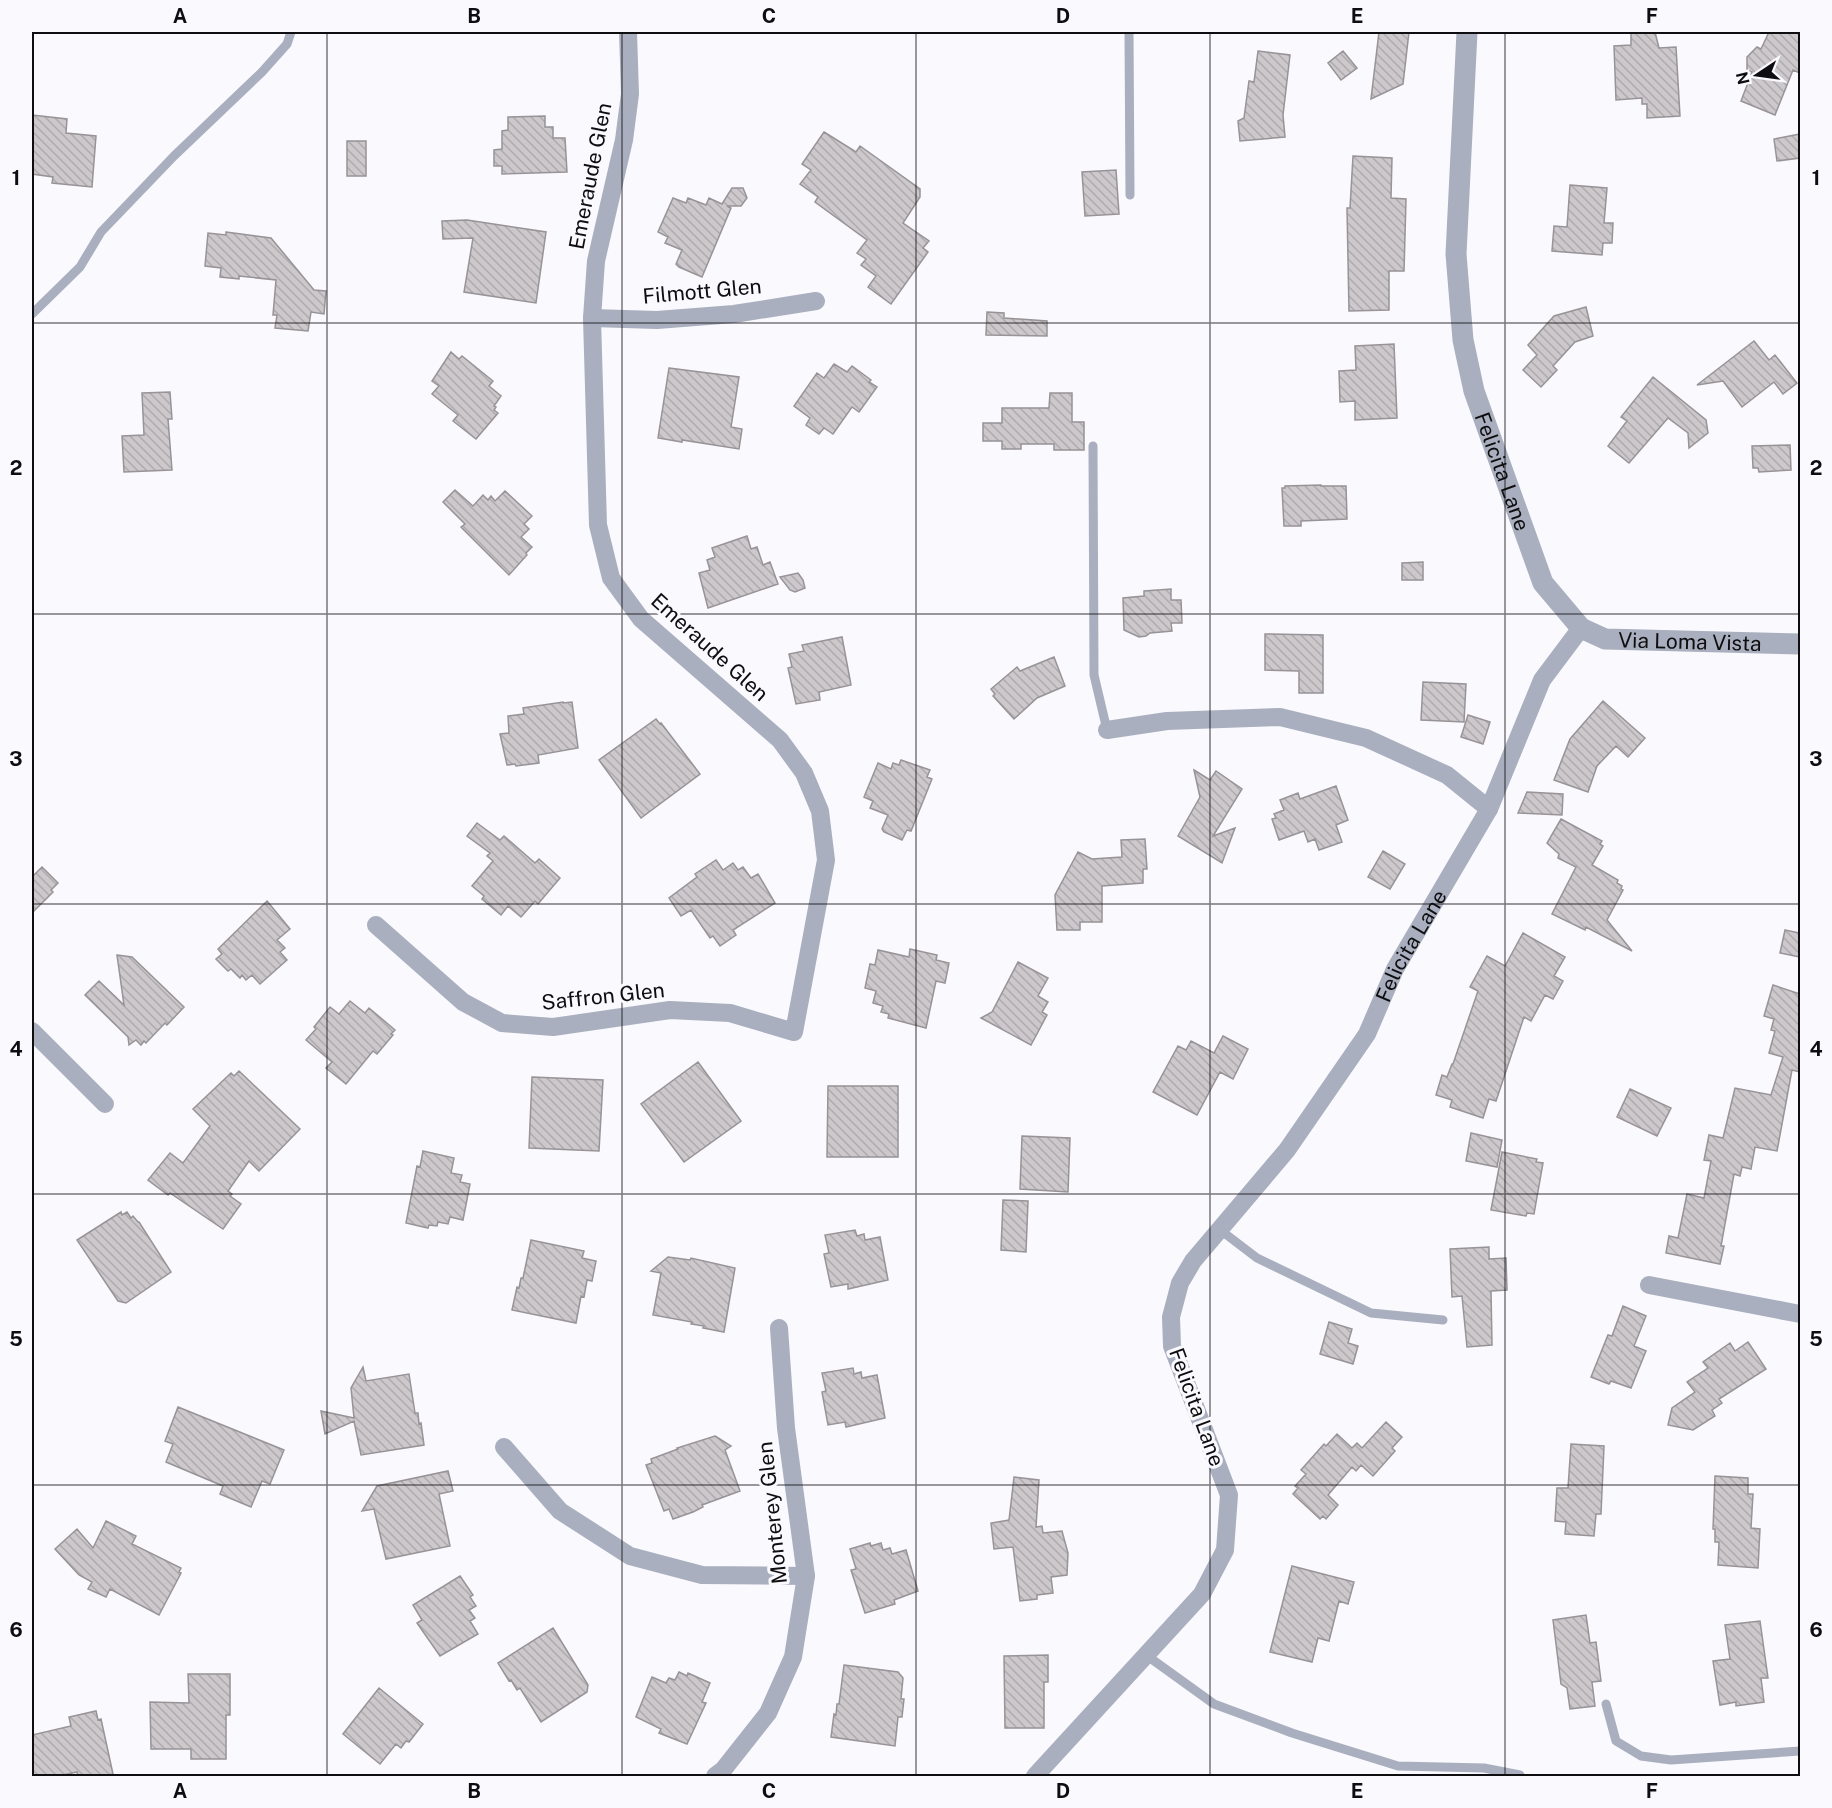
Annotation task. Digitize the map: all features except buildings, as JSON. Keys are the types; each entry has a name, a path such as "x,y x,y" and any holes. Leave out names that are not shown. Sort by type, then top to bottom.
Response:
{"street":[{"name":"Emeraude Glen","path":"628,32 630,94 624,140 596,261 592,318 598,525 611,578 641,620 780,740 804,773 820,811 826,860 794,1032"},
{"name":"Felicita Lane","path":"1035,1776 1202,1594 1225,1550 1229,1495 1172,1346 1171,1317 1180,1283 1193,1261 1287,1150 1366,1034 1395,969 1489,809 1542,680 1581,628 1543,583 1474,391 1463,340 1456,254 1467,32"},
{"name":"Filmott Glen","path":"592,318 657,320 734,314 816,301"},
{"name":"Via Loma Vista","path":"1581,628 1605,639 1800,645"},
{"path":"1107,730 1167,721 1280,717 1366,738 1446,775 1489,809"},
{"name":"Saffron Glen","path":"376,926 463,1002 502,1023 553,1027 670,1010 730,1013 794,1032"},
{"path":"32,1031 105,1104"},
{"path":"1649,1285 1800,1314"},
{"name":"Monterey Glen","path":"715,1776 723,1770 768,1713 793,1657 806,1576 786,1428 779,1328"},
{"path":"504,1447 561,1511 630,1556 702,1575 806,1576"}],"lane":[{"path":"32,314 80,267 101,232 174,156 262,72 287,44 291,32"},
{"path":"1130,32 1130,195"},
{"path":"1093,446 1094,675 1107,730"},
{"path":"1219,1229 1257,1258 1371,1313 1443,1320"},
{"path":"1146,1655 1214,1704 1292,1733 1398,1766 1484,1768 1520,1775"},
{"path":"1606,1704 1616,1741 1641,1756 1671,1760 1800,1751"}]}
